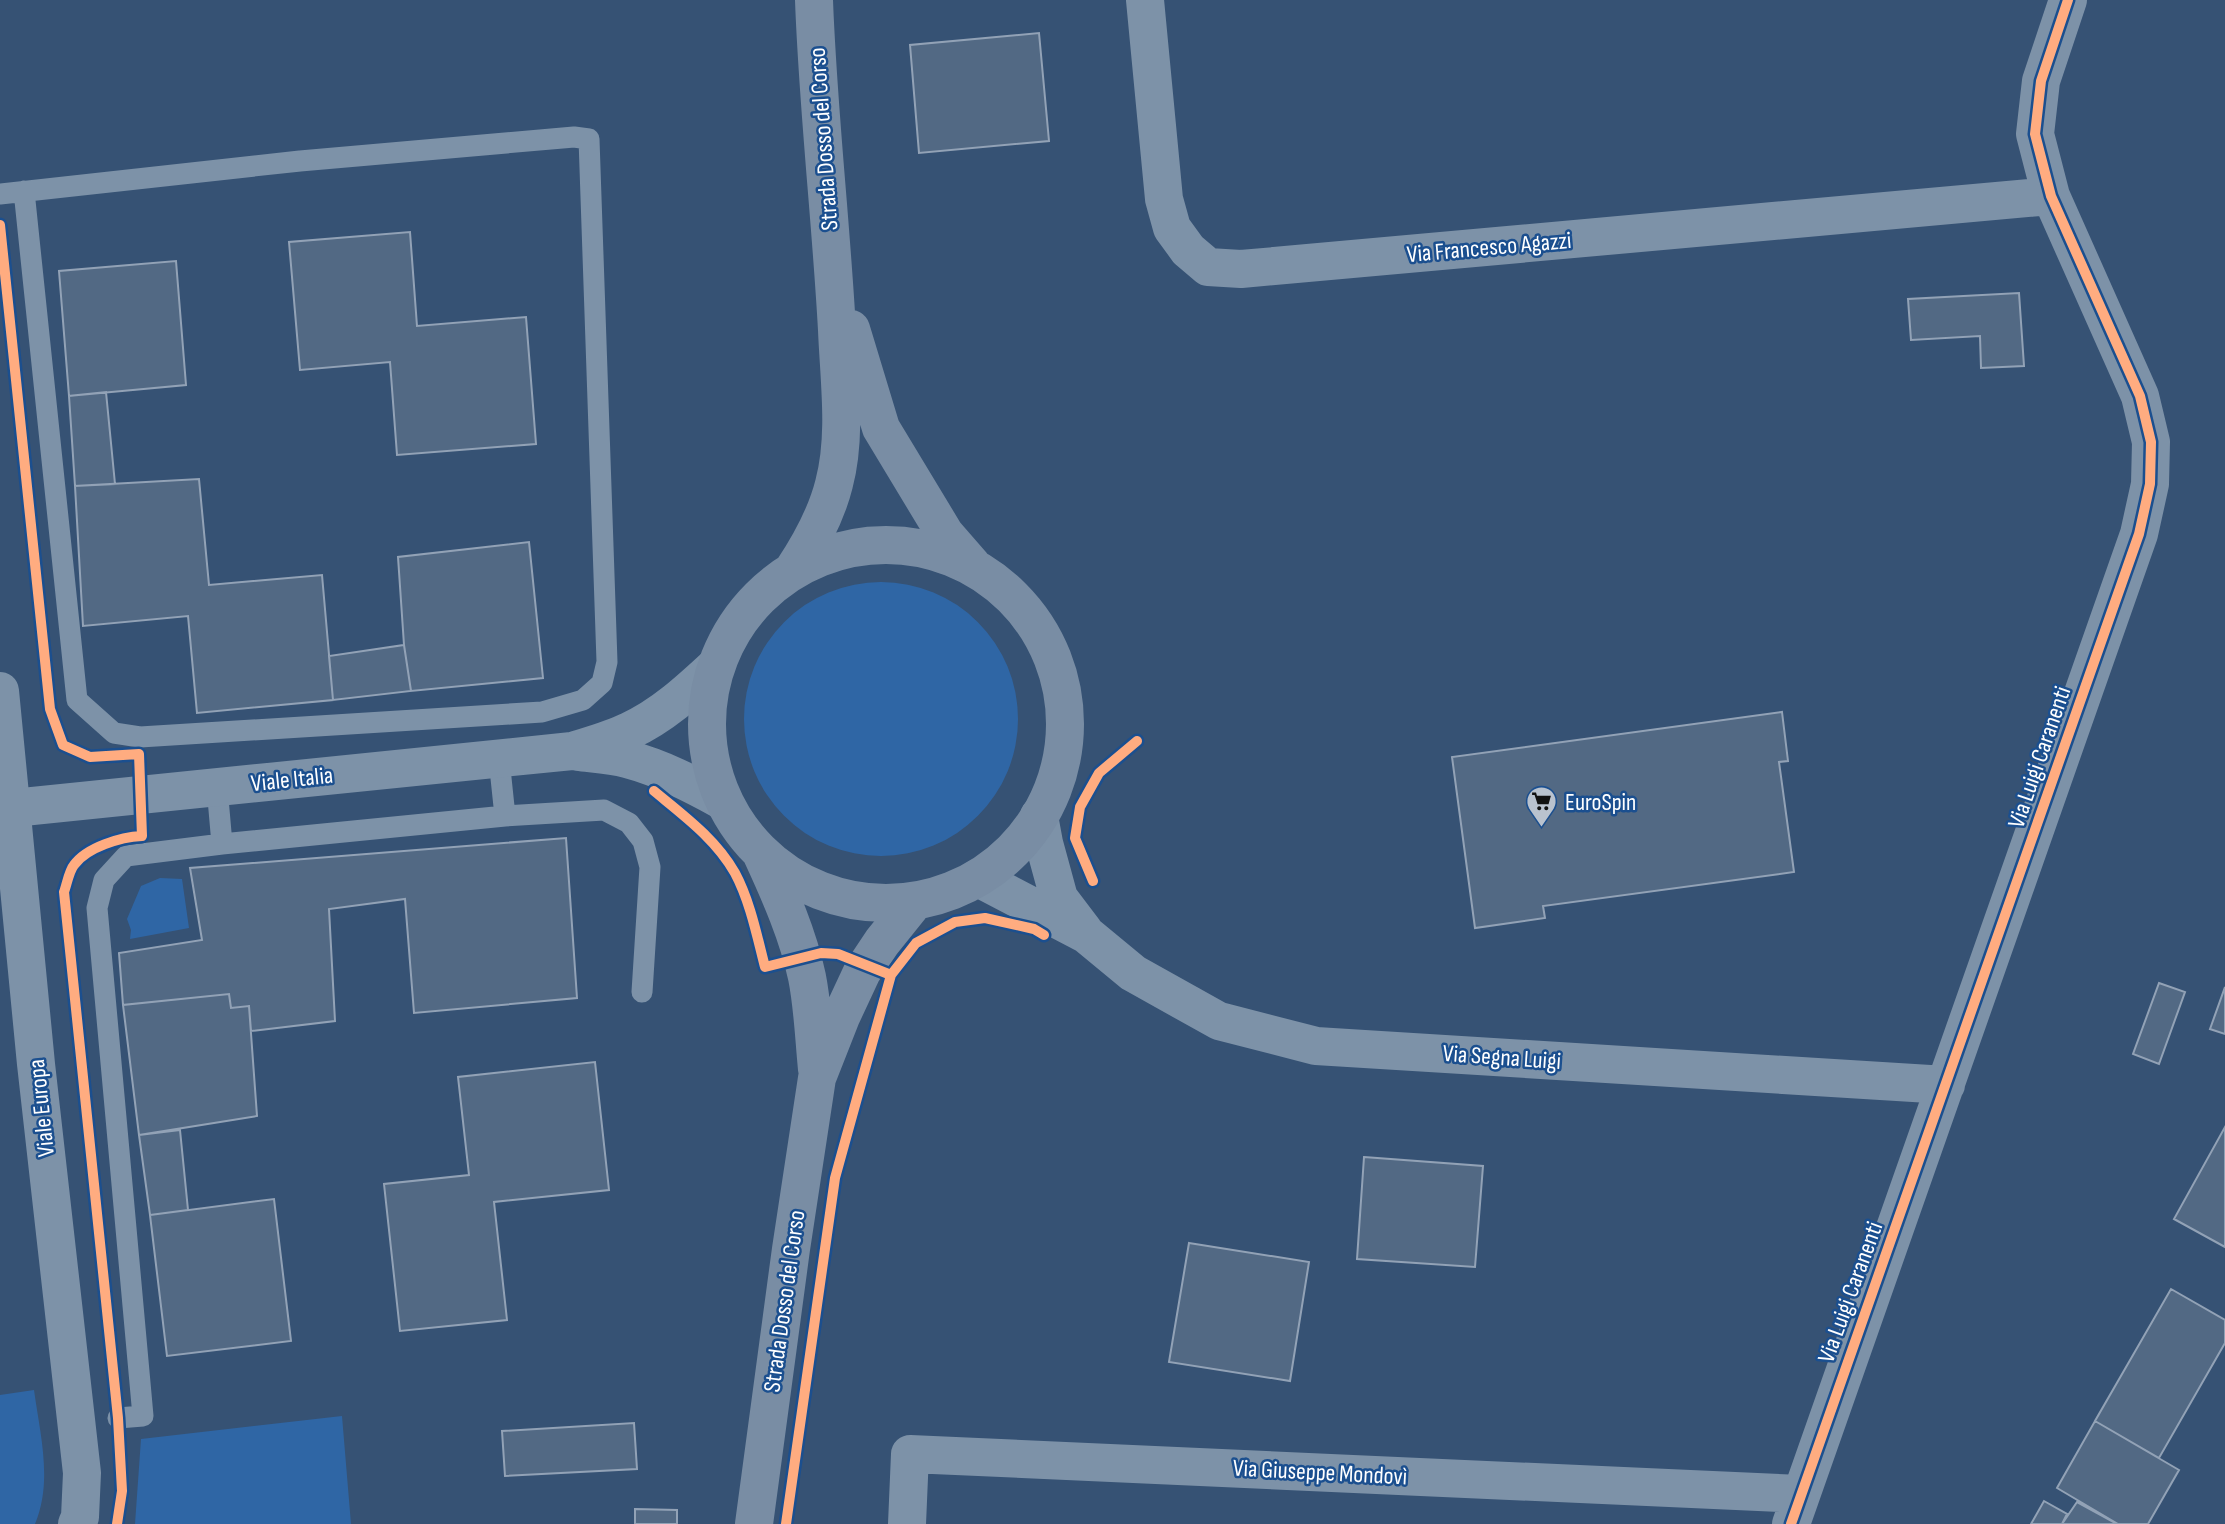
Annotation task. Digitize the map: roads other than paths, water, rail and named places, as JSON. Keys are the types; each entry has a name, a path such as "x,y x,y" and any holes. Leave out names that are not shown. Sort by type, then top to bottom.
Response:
{"main road":[{"name":"Strada Dosso del Corso","path":"793,570 821,523 835,483 840,444 841,412 834,277 822,140 814,0"},
{"name":"Strada Dosso del Corso","path":"834,277 881,428 946,534 973,567"},
{"path":"892,545 939,552 973,567 1001,586 1025,611 1045,641 1057,671 1065,720 1064,748 1057,775 1039,816 1006,857 978,878 936,897 885,904 841,898 824,893 785,873 762,854 733,820 723,801 710,759 707,714 709,690 729,638 743,617 793,570 843,550 892,545"},
{"name":"Strada Dosso del Corso","path":"762,854 783,901 807,977 817,1078"},
{"name":"Strada Dosso del Corso","path":"754,1524 817,1078 862,972 915,901"}],"street":[{"name":"Via Francesco Agazzi","path":"1145,0 1164,199 1172,228 1188,250 1208,267 1241,269 2051,195"},
{"name":"Via Luigi Caranenti","path":"1795,1509 2139,534 2150,484 2151,442 2140,396 2051,195 2035,134 2041,81 2068,0"},
{"name":"Viale Italia","path":"13,808 572,751 628,732 656,716 686,694 716,666"},
{"name":"Viale Europa","path":"0,691 36,1064 82,1473 80,1517 77,1524"},
{"name":"Viale Italia","path":"572,751 625,758 693,784 723,801"},
{"name":"Via Segna Luigi","path":"1039,816 1059,898 1087,935"},
{"name":"Via Segna Luigi","path":"978,878 1087,935 1133,972 1219,1021 1316,1046 1946,1085"},
{"name":"Via Giuseppe Mondovì","path":"906,1524 910,1454 1795,1509"}],"lane":[{"path":"0,194 24,191 300,161 561,138 589,139 607,662 602,683 583,700 542,712 140,737 114,733 98,721 77,700 24,191"},
{"path":"499,759 505,816"},
{"path":"217,787 222,844"},
{"path":"118,1418 143,1416 97,908 104,880 126,856 505,816 604,810 629,823 643,841 650,867 642,992"}],"place":[{"name":"EuroSpin","path":"1542,829"}]}
